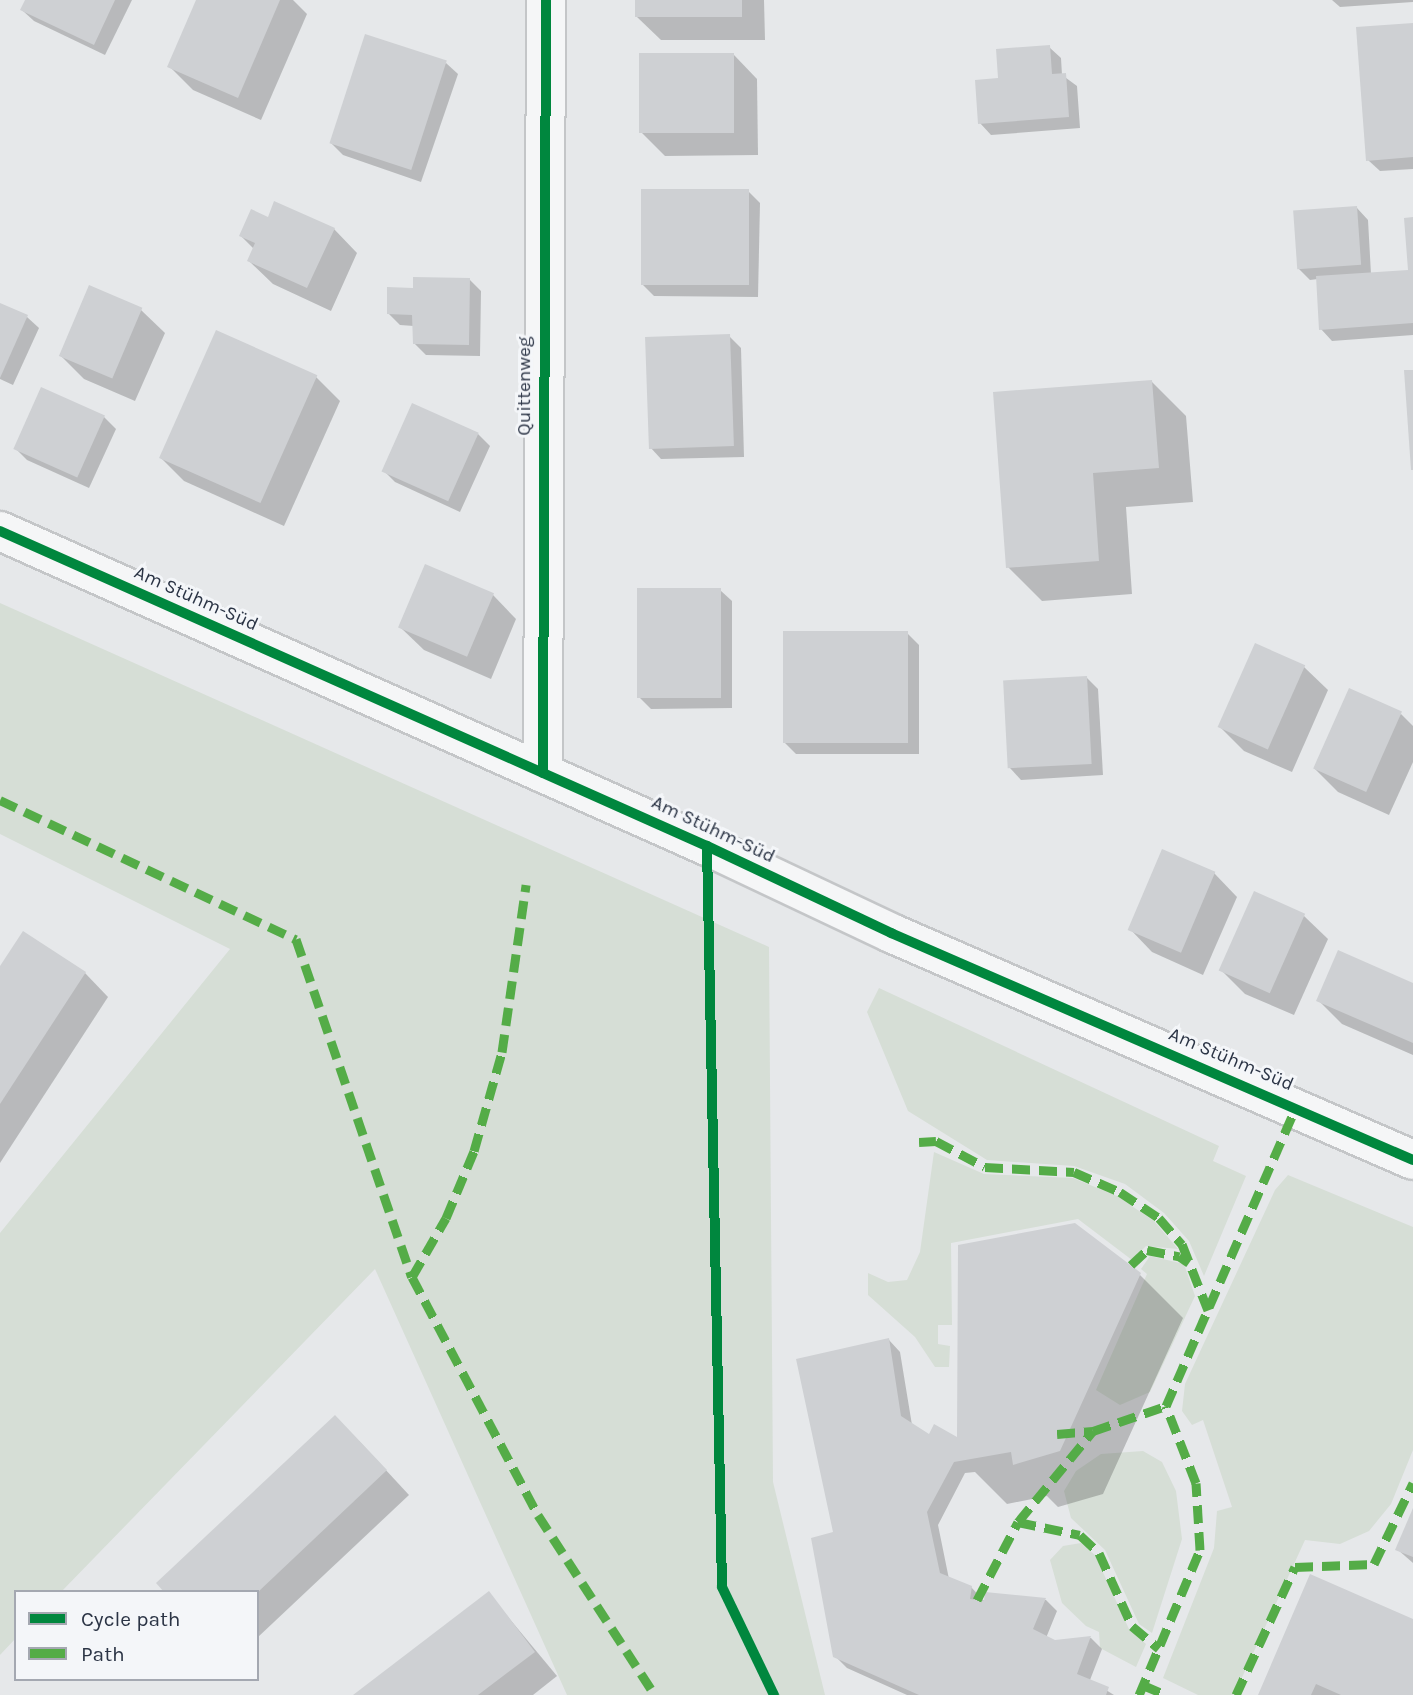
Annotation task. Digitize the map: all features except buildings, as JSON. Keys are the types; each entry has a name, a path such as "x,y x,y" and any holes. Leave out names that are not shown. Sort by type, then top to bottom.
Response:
{"street":[{"name":"Quittenweg","path":"543,773 546,0"},
{"name":"Am Stühm-Süd","path":"0,531 543,773 891,933 1413,1160"}],"shaded area":[{"path":"0,603 769,947 773,1482 825,1695 567,1695 375,1269 63,1590 14,1590 14,1640 0,1655 0,1233 230,949 0,834"},
{"path":"879,988 1219,1146 1213,1161 1246,1176 1204,1276 1189,1241 1164,1213 1125,1184 1074,1166 987,1160 908,1111 867,1012"},
{"path":"934,1152 984,1174 1073,1178 1117,1196 1154,1221 1178,1249 1146,1246 1132,1260 1078,1219 951,1243 952,1325 938,1325 938,1344 950,1346 949,1367 935,1367 915,1337 868,1295 868,1273 888,1282 907,1280 920,1252"},
{"path":"1288,1175 1413,1227 1413,1450 1391,1504 1369,1531 1340,1544 1305,1540 1234,1695 1198,1695 1163,1678 1214,1548 1217,1511 1232,1507 1203,1420 1192,1425 1182,1411 1185,1384 1275,1190"},
{"path":"1150,1256 1184,1264 1195,1296 1150,1392 1120,1405 1096,1390 1147,1274 1141,1269"},
{"path":"1143,1451 1162,1462 1176,1491 1182,1539 1152,1633 1139,1624 1105,1550 1071,1518 1064,1491 1076,1471 1101,1454"},
{"path":"1081,1543 1095,1555 1129,1629 1146,1644 1136,1667 1100,1648 1099,1632 1086,1626 1062,1603 1050,1560 1063,1546"}],"marked path":[{"path":"0,800 296,939 412,1277 538,1515 655,1695"},
{"path":"412,1277 446,1218 474,1151 502,1052 526,885"},
{"path":"1139,1695 1200,1550 1196,1483 1166,1406 1296,1107"},
{"path":"919,1142 936,1141 985,1167 1074,1172 1120,1192 1159,1218 1182,1244 1208,1310"},
{"path":"1131,1265 1147,1250 1179,1256 1189,1263"},
{"path":"1057,1434 1093,1431 1166,1406"},
{"path":"977,1600 1018,1522 1093,1431"},
{"path":"1236,1695 1295,1567 1374,1564 1413,1483"},
{"path":"1018,1522 1080,1535 1099,1553 1132,1626 1159,1649"},
{"path":"1143,1685 1166,1695"}],"cycle path":[{"path":"543,773 546,0"},
{"path":"0,531 707,846 891,933 1413,1160"},
{"path":"707,846 722,1587 774,1695"}]}
